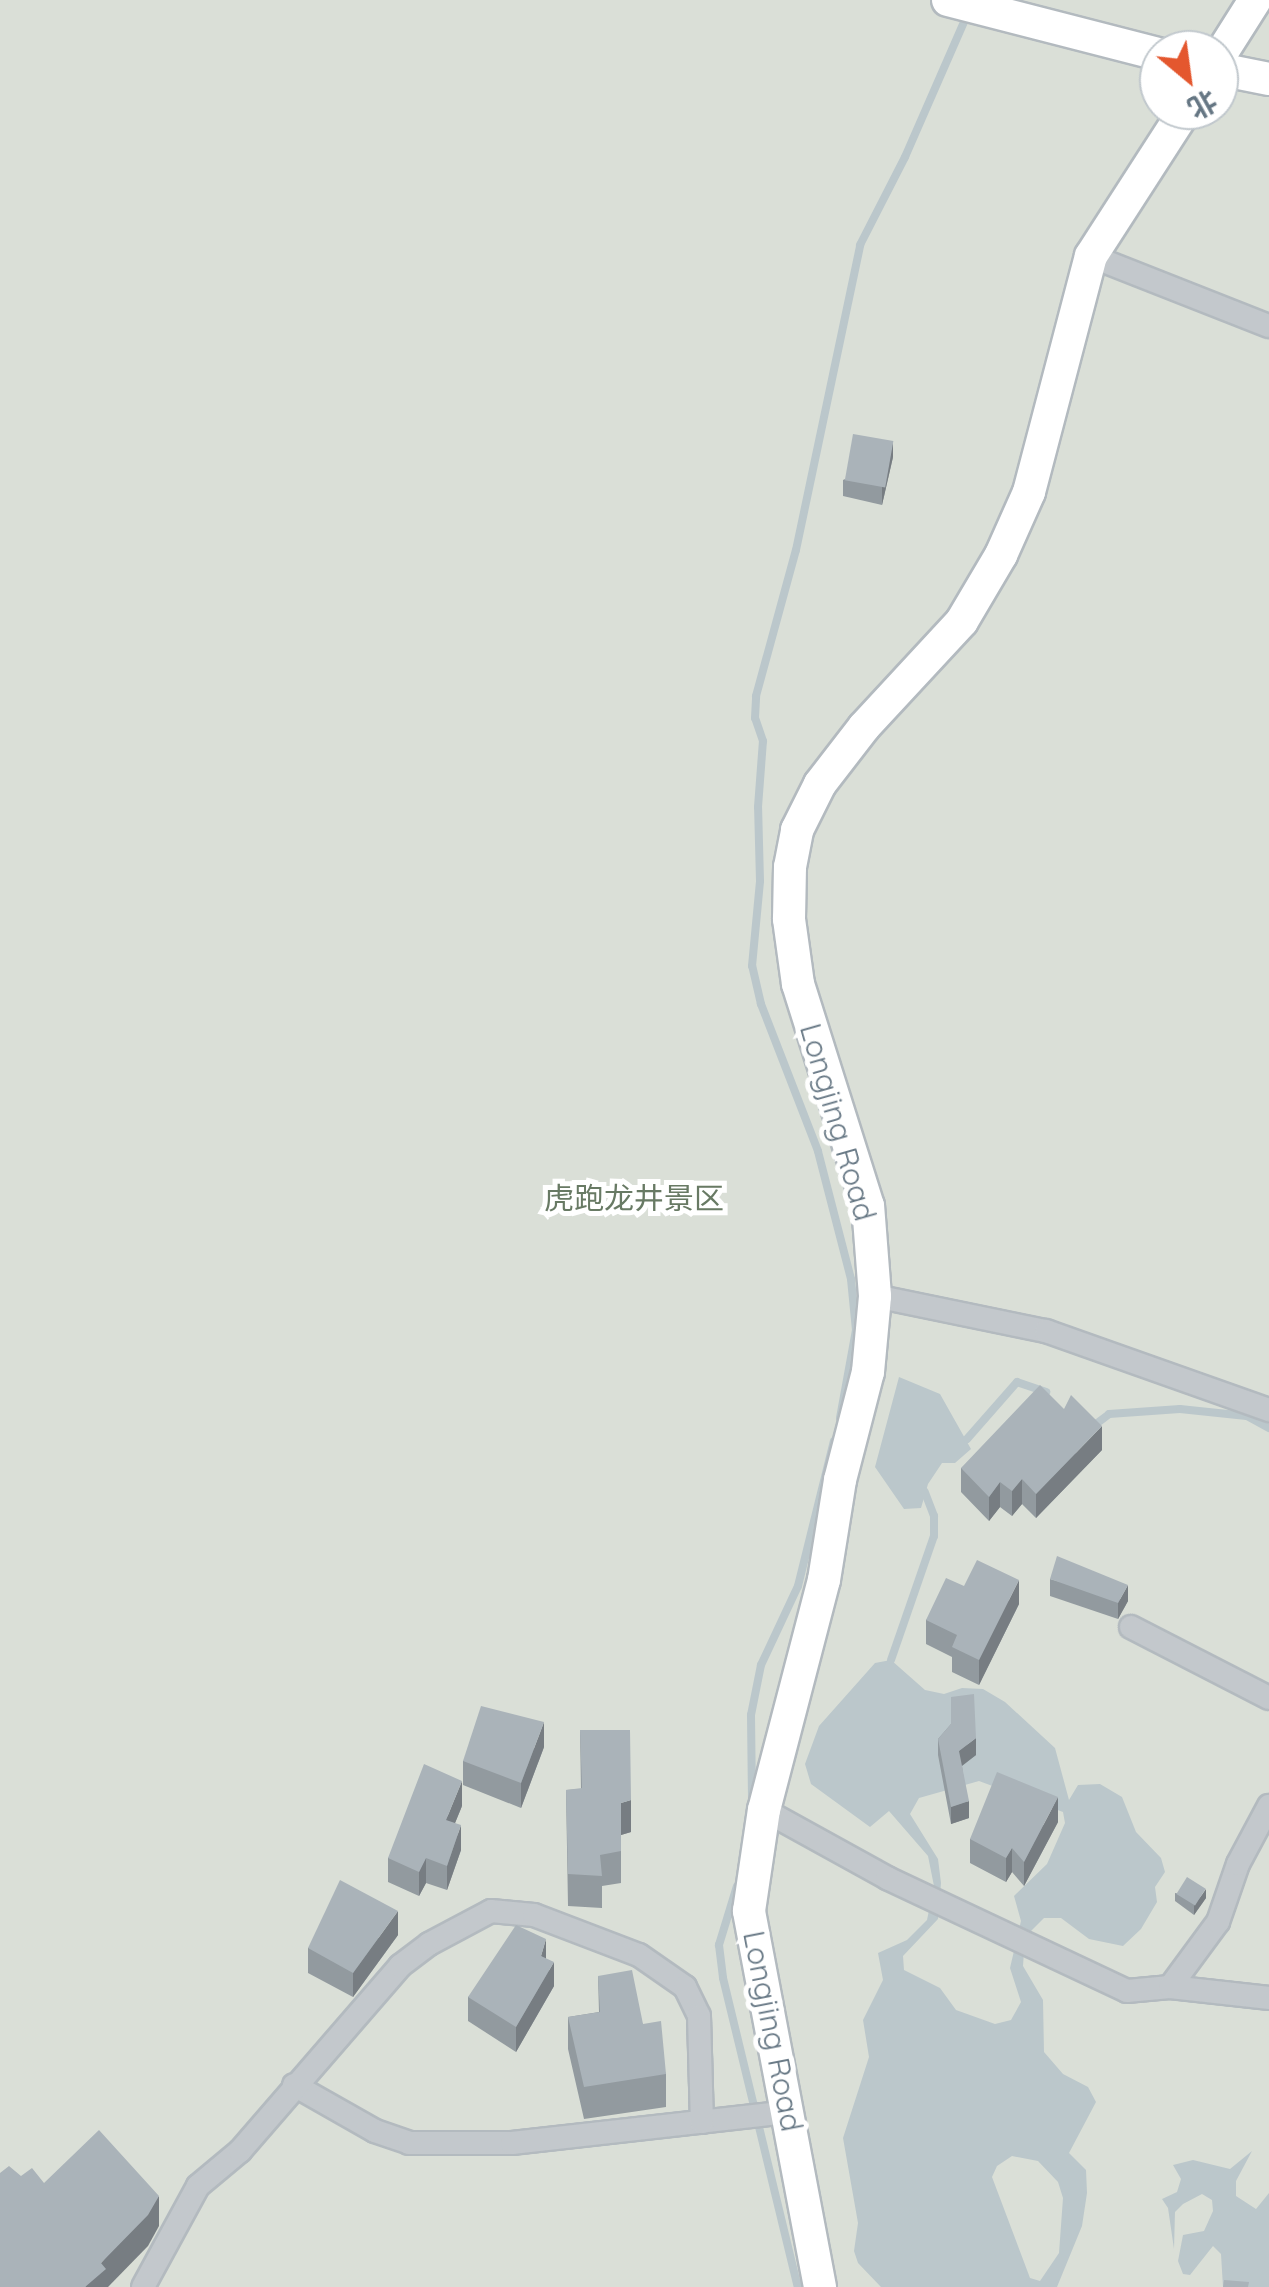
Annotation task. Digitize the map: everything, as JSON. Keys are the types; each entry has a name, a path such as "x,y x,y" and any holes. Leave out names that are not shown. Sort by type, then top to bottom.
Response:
{"street":[{"path":"1236,30 1254,0"},
{"path":"962,3 1139,49"},
{"path":"1239,73 1269,79"},
{"name":"Longjing Road","path":"820,2287 766,2115 749,1911 764,1810 824,1580 840,1480 868,1372 875,1296 868,1206 798,984 790,919 790,868 797,830 820,784 864,727 962,621 1001,555 1029,492 1090,256 1172,130"},
{"path":"1090,256 1269,326"},
{"path":"875,1296 1046,1330 1269,1410"},
{"path":"1131,1627 1269,1698"},
{"path":"1170,1987 1218,1922 1238,1864 1269,1806"},
{"path":"764,1810 887,1878 1041,1954 1127,1991 1170,1987 1269,1998"},
{"path":"143,2287 198,2186 240,2150 400,1966 458,1926 491,1911 534,1915 639,1956 685,1987 699,2016 702,2122"},
{"path":"294,2085 374,2131 409,2143 512,2143 766,2115"}],"green space":[{"name":"虎跑龙井景区","path":"0,0 1269,0 1269,2287 0,2287"}],"shaded area":[{"path":"899,1377 940,1394 971,1449 955,1463 942,1463 928,1484 921,1508 904,1509 875,1467"},
{"path":"891,1660 925,1690 944,1694 962,1688 983,1689 1005,1702 1055,1748 1069,1800 1078,1785 1100,1784 1122,1797 1136,1832 1161,1858 1165,1872 1155,1887 1157,1902 1141,1929 1123,1946 1089,1939 1061,1918 1044,1918 1025,1937 1023,1966 1043,2000 1044,2052 1063,2074 1088,2087 1096,2102 1069,2153 1086,2170 1087,2193 1082,2226 1057,2287 881,2287 858,2263 854,2251 858,2223 843,2138 869,2057 863,2020 883,1980 878,1953 907,1940 927,1920 934,1886 928,1856 889,1811 870,1827 811,1784 805,1764 819,1726 875,1663","holes":["979,1781 1063,1812 1065,1823 1047,1864 1014,1896 1021,1921 1010,1968 1021,2002 1011,2020 995,2024 956,2010 940,1988 904,1970 903,1956 938,1919 941,1883 938,1859 910,1814 919,1798","1012,2156 1038,2161 1058,2182 1063,2198 1059,2253 1040,2281 1030,2278 992,2177 997,2166"]},
{"path":"1252,2151 1236,2181 1236,2196 1256,2209 1269,2193 1269,2287 1223,2287 1221,2254 1213,2246 1190,2275 1183,2274 1178,2261 1183,2235 1204,2231 1213,2211 1212,2200 1202,2194 1175,2212 1174,2249 1168,2208 1162,2199 1177,2192 1181,2179 1173,2165 1193,2160 1230,2169"}],"building":[{"path":"853,434 893,441 885,487 845,480"},
{"path":"1040,1385 1064,1409 1071,1395 1102,1426 1036,1494 1022,1479 1012,1491 1000,1482 989,1497 961,1468"},
{"path":"1057,1556 1128,1585 1118,1603 1050,1579"},
{"path":"977,1560 1019,1580 979,1660 952,1647 957,1635 926,1620 946,1578 964,1586"},
{"path":"974,1694 976,1738 959,1751 969,1801 951,1807 938,1739 951,1724 951,1697"},
{"path":"481,1706 544,1722 521,1783 463,1761"},
{"path":"580,1730 630,1730 631,1800 621,1803 621,1851 600,1855 602,1876 568,1874 566,1790 582,1788"},
{"path":"424,1764 462,1781 446,1820 461,1825 447,1866 426,1858 419,1872 388,1858"},
{"path":"997,1772 1058,1797 1024,1862 1012,1848 1006,1858 970,1839"},
{"path":"1187,1877 1206,1889 1195,1906 1176,1894"},
{"path":"340,1880 398,1911 353,1973 308,1948"},
{"path":"516,1925 546,1939 541,1956 554,1962 516,2027 468,1997"},
{"path":"632,1970 643,2024 661,2021 666,2074 584,2087 568,2017 600,2012 598,1976"},
{"path":"99,2130 159,2196 148,2215 101,2263 106,2269 85,2287 0,2287 0,2173 9,2166 21,2176 32,2168 44,2183"},
{"path":"1224,2280 1249,2282 1248,2287 1223,2287"}],"waterway":[{"path":"840,1418 856,1330 851,1279 818,1151 761,1004 752,966 760,881 758,807 763,741 755,718 756,696 796,550 860,245 905,157 968,13"},
{"path":"967,1439 1017,1382 1046,1392"},
{"path":"1092,1427 1109,1414 1180,1409 1247,1416 1269,1428"},
{"path":"752,1798 751,1715 761,1665 798,1586 834,1441"},
{"path":"891,1660 934,1536 934,1516 925,1492"},
{"path":"737,1886 719,1945 723,1978 798,2287"}]}
